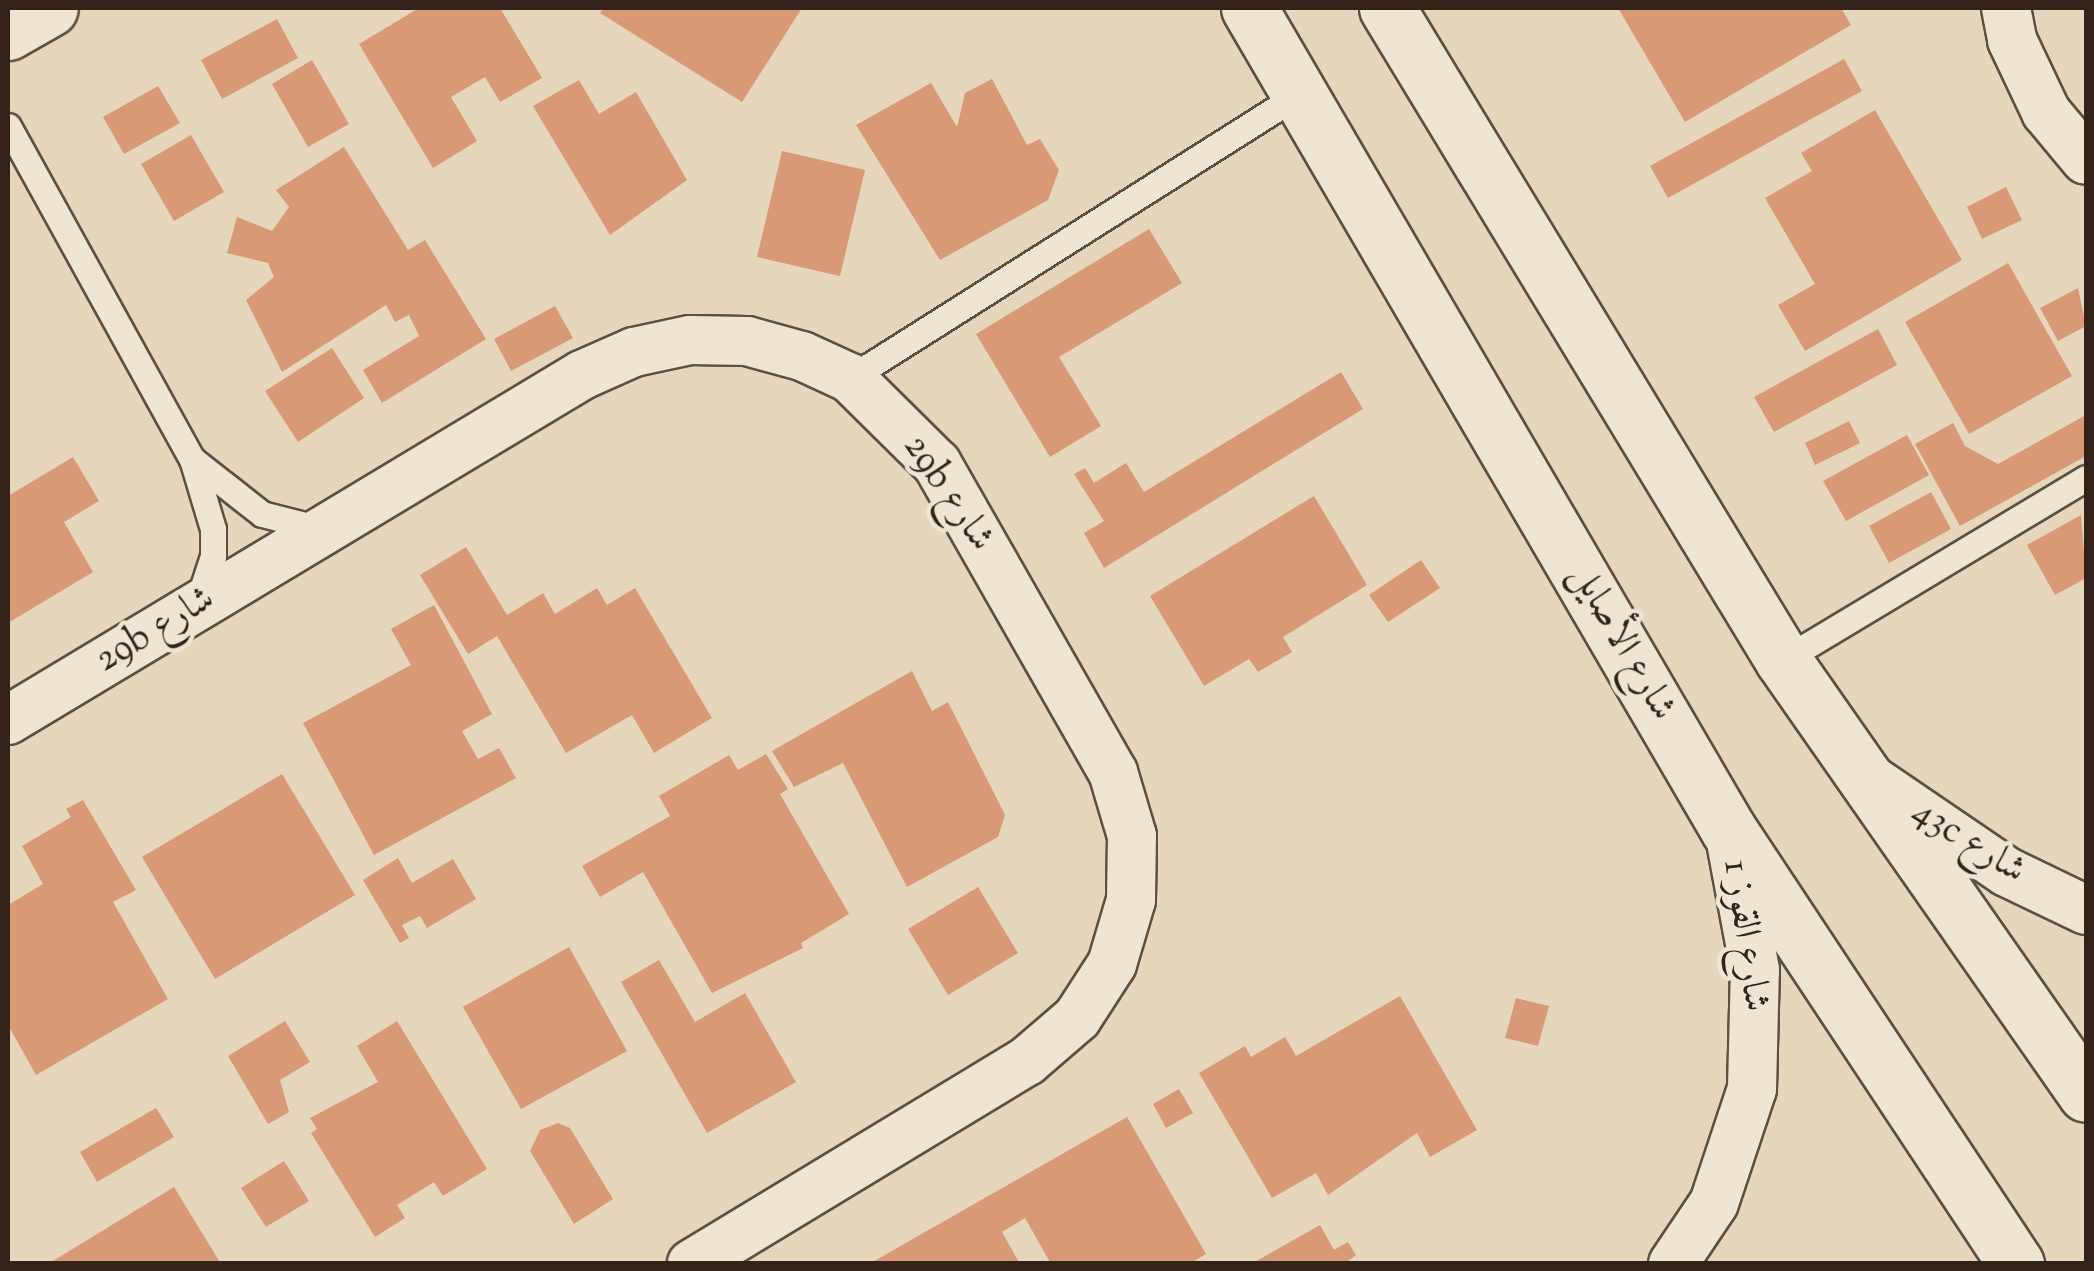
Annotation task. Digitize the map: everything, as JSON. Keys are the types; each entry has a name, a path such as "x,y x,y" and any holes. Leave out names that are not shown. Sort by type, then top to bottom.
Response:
{"main road":[{"path":"8,32 50,8"},
{"name":"شارع الأصايل","path":"1249,8 1728,828 2016,1264"},
{"path":"1387,8 1783,660 1854,768 1977,930 2086,1094"}],"street":[{"path":"2006,8 2012,40 2046,112 2086,160"},
{"name":"29b شارع","path":"8,720 582,375 634,352 690,340 747,342 802,356 850,378 937,464 1113,772 1132,836 1131,900 1103,978 1077,1018 1028,1061 692,1264"},
{"name":"43c شارع","path":"1854,768 2007,872 2086,910"},
{"name":"شارع القوز 1","path":"1673,1264 1714,1202 1752,1088 1755,970 1728,828"}],"lane":[{"path":"850,378 1301,93"},
{"path":"8,126 192,459 213,529 214,556 196,607"},
{"path":"192,459 262,514 325,529"},
{"path":"1783,660 2086,478"}],"building":[{"path":"419,8 500,8 542,78 500,102 485,77 451,97 477,141 433,168 359,44"},
{"path":"604,8 802,8 742,102 600,13"},
{"path":"1618,8 1841,8 1851,25 1685,122"},
{"path":"277,19 298,58 222,99 201,60"},
{"path":"1844,59 1862,91 1668,198 1650,166"},
{"path":"312,60 349,124 308,147 272,84"},
{"path":"992,79 1027,145 1040,139 1059,170 1048,200 940,260 856,125 931,83 957,127 965,93"},
{"path":"579,80 599,114 636,92 687,180 610,235 533,106"},
{"path":"158,86 180,123 124,154 103,117"},
{"path":"1875,110 1962,260 1805,351 1778,305 1815,284 1765,198 1812,171 1801,153"},
{"path":"191,135 224,192 174,221 141,164"},
{"path":"344,147 408,250 425,240 486,339 382,403 363,370 419,336 409,315 395,322 386,305 282,372 246,300 274,277 268,263 227,253 237,217 272,231 289,207 276,190"},
{"path":"782,151 865,170 840,276 757,257"},
{"path":"2006,187 2022,220 1982,239 1967,207"},
{"path":"1149,229 1182,283 1059,357 1101,426 1050,457 976,334"},
{"path":"2008,263 2072,376 1969,434 1905,322"},
{"path":"2078,288 2086,326 2058,341 2040,308"},
{"path":"555,306 573,338 511,371 494,339"},
{"path":"1878,329 1897,365 1774,432 1754,397"},
{"path":"332,348 364,398 298,442 265,391"},
{"path":"1341,372 1363,409 1104,568 1084,533 1104,521 1074,474 1085,468 1094,483 1126,463 1144,492"},
{"path":"2086,415 2086,456 1960,526 1915,444 1953,423 1965,446 1998,464"},
{"path":"1849,421 1860,443 1815,465 1805,443"},
{"path":"1907,435 1929,475 1846,521 1823,481"},
{"path":"73,457 99,501 64,522 93,572 8,623 8,496"},
{"path":"1931,492 1951,529 1889,563 1869,526"},
{"path":"1314,496 1367,585 1283,637 1292,652 1258,672 1249,659 1204,686 1150,596"},
{"path":"2081,515 2086,578 2055,595 2027,545"},
{"path":"466,547 507,615 543,593 555,614 597,588 607,605 635,588 712,718 654,753 632,715 566,753 497,636 468,654 420,575"},
{"path":"1421,560 1440,588 1388,622 1369,595"},
{"path":"434,605 492,714 462,731 478,759 499,748 516,778 374,855 303,723 411,665 391,629"},
{"path":"912,671 932,711 948,702 1005,815 998,837 907,887 843,763 794,787 772,751"},
{"path":"766,754 788,789 780,794 849,914 801,943 803,948 712,993 643,872 600,897 582,866 670,816 659,796 729,755 738,770"},
{"path":"282,774 355,895 215,979 142,857"},
{"path":"83,800 136,890 113,902 168,999 36,1075 8,1025 8,905 43,884 22,846 71,817 66,809"},
{"path":"398,858 412,883 453,859 476,899 427,928 420,916 402,925 409,938 400,943 363,880"},
{"path":"978,887 1018,953 948,995 908,929"},
{"path":"569,947 627,1051 521,1109 463,1007"},
{"path":"659,960 695,1022 745,993 796,1082 707,1133 621,982"},
{"path":"1400,996 1477,1130 1430,1157 1417,1133 1328,1195 1316,1173 1272,1198 1199,1073 1245,1046 1251,1057 1285,1037 1296,1056"},
{"path":"1516,998 1549,1006 1538,1046 1505,1038"},
{"path":"285,1021 310,1062 280,1080 289,1112 268,1124 228,1056"},
{"path":"397,1021 487,1169 443,1196 434,1182 397,1205 405,1218 375,1237 311,1133 317,1129 310,1118 378,1082 357,1046"},
{"path":"1179,1089 1193,1113 1166,1128 1153,1104"},
{"path":"156,1108 174,1137 97,1182 80,1152"},
{"path":"1127,1117 1206,1254 1189,1264 1051,1264 1025,1218 1002,1232 1020,1264 869,1264"},
{"path":"558,1123 570,1128 613,1199 574,1224 530,1151 540,1130"},
{"path":"284,1161 309,1201 266,1227 241,1188"},
{"path":"174,1187 221,1264 48,1264"},
{"path":"1320,1225 1334,1250 1348,1242 1356,1255 1344,1264 1251,1264"}]}
